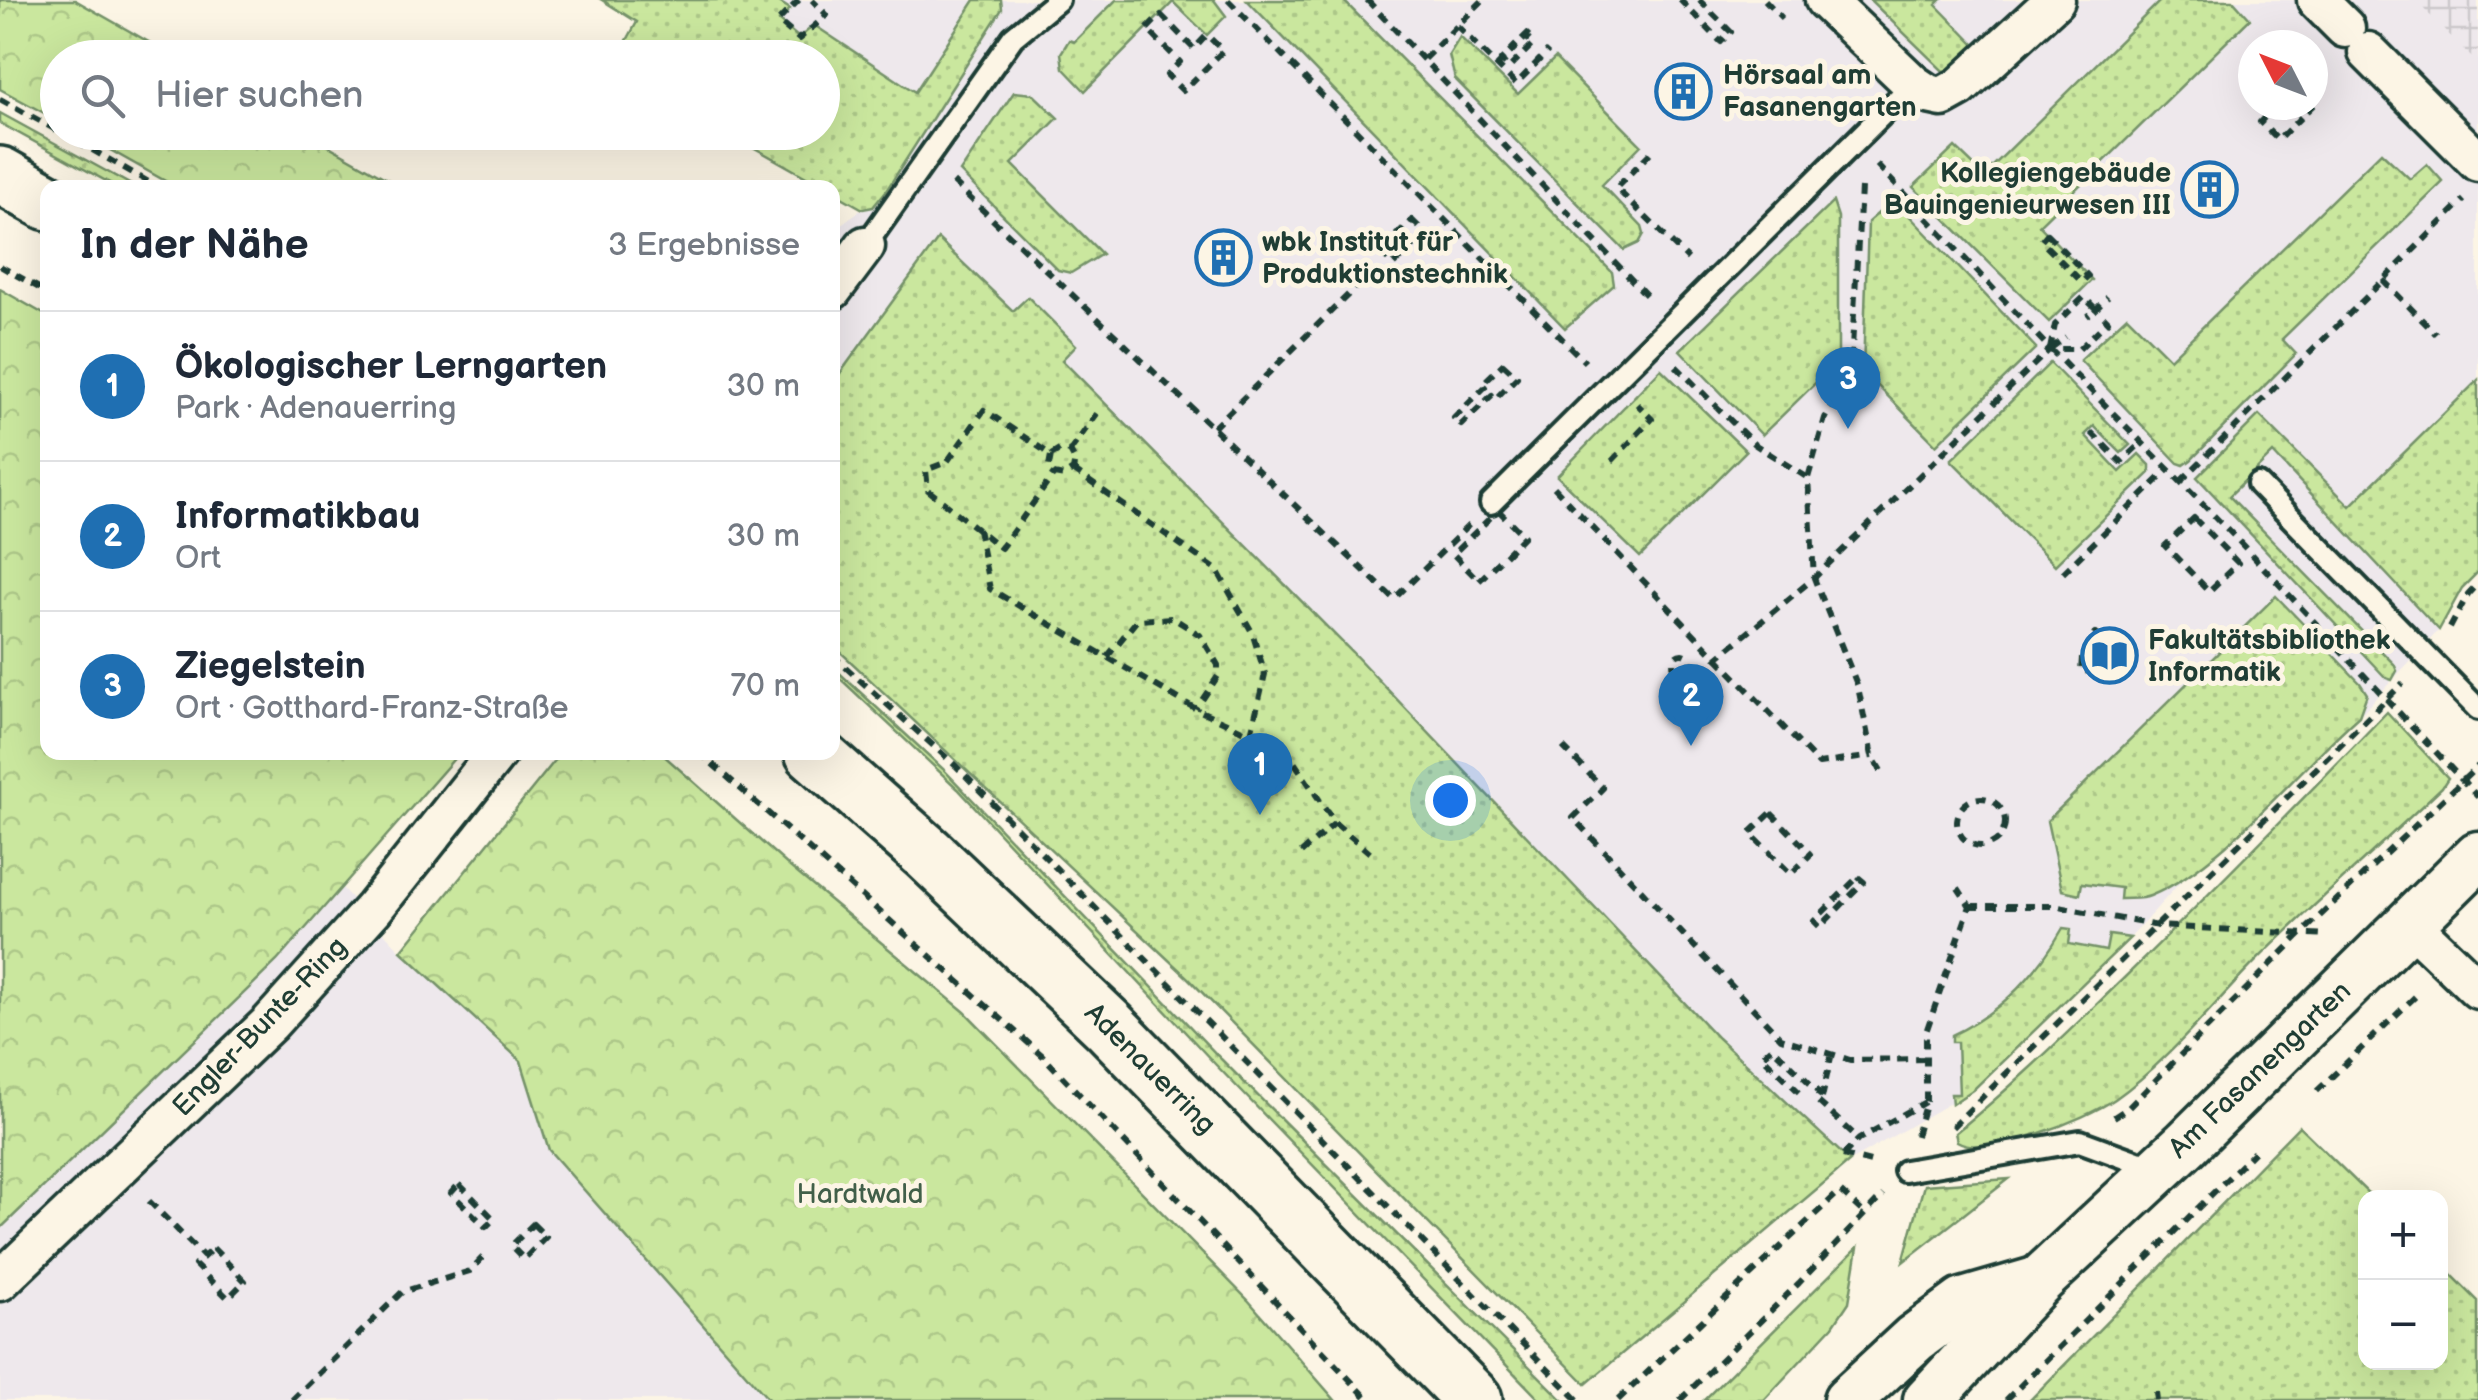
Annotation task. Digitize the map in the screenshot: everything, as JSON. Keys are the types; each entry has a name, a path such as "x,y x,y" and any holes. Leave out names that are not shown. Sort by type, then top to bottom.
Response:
{"main road":[{"path":"0,176 40,198"},
{"name":"Adenauerring","path":"822,760 927,853 1109,1026 1474,1400"}],"street":[{"path":"1824,0 1913,84 1942,97 2055,0"},
{"path":"2317,0 2478,162"},
{"path":"840,279 865,246"},
{"name":"Engler-Bunte-Ring","path":"0,1281 270,1023 374,908 492,760"},
{"name":"Am Fasanengarten","path":"1928,1400 2040,1281 2478,856"},
{"path":"2402,932 2450,963 2478,989"},
{"name":"Am Fasanengarten","path":"1848,1400 1914,1338 1963,1303 2040,1281"}],"lane":[{"path":"865,246 1013,37 1058,0"},
{"path":"1491,503 1913,84"},
{"path":"2258,484 2478,709"},
{"path":"1905,1170 2080,1141 2158,1170"}],"path":[{"path":"800,0 778,21 799,39 827,14 812,0"},
{"path":"1228,0 1609,387"},
{"path":"1367,0 1673,323"},
{"path":"1424,58 1483,0"},
{"path":"1680,0 1721,42 1731,32 1699,0"},
{"path":"1161,15 1194,48 1207,35 1223,51 1183,91 1168,75 1180,62 1147,29 1161,15"},
{"path":"1457,26 1516,84 1548,51"},
{"path":"1497,66 1506,56 1526,37 1532,44 1509,68 1501,60 1530,32"},
{"path":"0,99 40,121"},
{"path":"2262,120 2278,140 2298,120"},
{"path":"1855,142 2478,797"},
{"path":"1855,142 1861,186 1851,366 1824,418 1808,478 1814,578 1858,687 1872,756 1884,774"},
{"path":"91,150 145,180"},
{"path":"1650,153 1616,188 1712,283"},
{"path":"928,157 1394,599 1491,503"},
{"path":"2181,482 2464,199"},
{"path":"1412,220 1426,234 1393,265 1380,252 1412,220"},
{"path":"2047,234 2088,276 2082,282 2041,241 2047,234"},
{"path":"0,266 40,288"},
{"path":"1214,428 1368,275"},
{"path":"2383,280 2436,334"},
{"path":"2084,297 2108,321 2079,349 2050,349 2055,325 2084,297"},
{"path":"2087,316 2108,297"},
{"path":"1718,658 1814,578 2066,336"},
{"path":"1653,342 1754,444 1808,478"},
{"path":"1503,364 1517,377 1461,425 1454,418 1503,364"},
{"path":"1050,455 984,410 947,462 926,470 928,490 1001,548 1054,474"},
{"path":"1070,451 1099,411"},
{"path":"1612,461 1645,427"},
{"path":"2092,432 2121,462 2142,442"},
{"path":"1061,449 1070,451 1075,460 1073,470 1064,476 1054,474 1049,466 1050,455 1061,449"},
{"path":"1531,464 1819,764 1872,756"},
{"path":"2062,573 2170,469"},
{"path":"1073,470 1217,570 1252,632 1265,674 1251,734"},
{"path":"2190,522 2187,520 2203,504"},
{"path":"1498,510 1524,536 1480,581 1462,563 1453,554 1498,510"},
{"path":"2194,518 2238,563 2209,591 2165,546 2190,522 2194,518"},
{"path":"978,530 990,589 1196,709 1286,750 1335,823 1370,853"},
{"path":"1680,1400 1799,1283 1905,1170 2386,701 2446,636 2478,583"},
{"path":"1107,657 1137,620 1172,618 1200,635 1218,664 1218,676 1196,709"},
{"path":"2095,632 2100,637 2088,670 2082,672 2082,657 2095,632"},
{"path":"840,662 956,766 1578,1400"},
{"path":"1563,748 1603,788 1572,818 1781,1038 1850,1060 1928,1059"},
{"path":"708,760 1042,1055 1369,1400"},
{"path":"2080,1141 2128,1108 2303,932 2478,766"},
{"path":"1986,798 2004,812 2004,826 1995,843 1974,846 1960,836 1958,813 1966,803 1986,798"},
{"path":"1771,813 1811,854 1791,874 1750,833 1771,813"},
{"path":"1301,853 1335,823"},
{"path":"1858,878 1864,882 1820,926 1814,920 1858,878"},
{"path":"1958,888 1970,906"},
{"path":"1970,906 2054,906 2158,926 2402,932"},
{"path":"1905,1170 1926,1101 1926,1032 1970,906"},
{"path":"2307,1100 2450,963"},
{"path":"1799,1092 1762,1056 1772,1047 1820,1093 1815,1099 1859,1139"},
{"path":"1821,1104 1832,1057"},
{"path":"1843,1155 1859,1139 1926,1101"},
{"path":"2006,1400 2266,1141"},
{"path":"117,1169 204,1257"},
{"path":"460,1184 494,1219 486,1227 451,1192 460,1184"},
{"path":"1618,1400 1840,1190 1865,1214"},
{"path":"533,1224 546,1237 524,1259 511,1246 533,1224"},
{"path":"213,1248 246,1281 228,1298 196,1265 204,1257 213,1248"},
{"path":"292,1400 402,1292 470,1270 483,1257"}],"shaded area":[{"path":"602,0 2478,0 2478,572 2462,588 2439,630 2359,716 2247,825 2184,878 2130,938 1974,1089 1850,1161 1586,1384 1188,978 840,652 840,225 862,209 840,196 840,180 812,180 758,150 840,150 840,40 627,40 637,22"},
{"path":"2415,0 2478,0 2478,64 2418,3"},
{"path":"0,590 40,725 40,760 223,760 401,951 521,1061 549,1150 769,1400 0,1400"}],"green space":[{"path":"0,0 75,0 145,40 40,40 40,111 0,89"},
{"path":"602,0 776,0 790,9 779,21 799,38 814,25 837,40 627,40 637,22"},
{"path":"975,0 1001,0 1002,9 873,207 863,209 840,196 840,180 812,180 758,150 840,150 840,42 915,92"},
{"path":"1116,0 1214,0 1226,16 1207,35 1173,2 1085,91 1063,68 1061,53 1069,40 1074,42"},
{"path":"1247,0 1343,0 1612,272 1614,285 1565,328"},
{"path":"1870,0 1941,0 1936,5 1975,45 1951,70 1943,71"},
{"path":"2161,0 2233,0 2250,19 2039,225 2092,280 2049,322 1913,187 1955,147 1984,175"},
{"path":"1460,37 1518,94 1555,58 1641,145 1602,185 1642,227 1644,234 1639,243 1624,250 1455,79 1449,55"},
{"path":"1014,92 1033,94 1058,118 1012,164 1102,254 1071,273 1058,270 960,172"},
{"path":"0,113 40,135 40,145 0,123"},
{"path":"49,150 68,150 122,180 104,180"},
{"path":"110,150 336,150 389,180 164,180"},
{"path":"2381,152 2410,179 2427,164 2443,182 2282,339 2296,354 2191,460 2184,465 2178,463 2080,360 2127,316 2170,359"},
{"path":"1833,202 1838,217 1838,361 1762,435 1680,350"},
{"path":"1891,202 1898,204 2036,348 1936,445 1863,371 1868,222"},
{"path":"938,239 1013,311 1028,297 1076,345 1062,360 1352,652 1718,1038 1850,1161 1586,1384 1188,978 840,652 840,373"},
{"path":"0,289 40,312 40,760 453,760 277,961 0,1229"},
{"path":"2050,363 2130,445 2121,453 2094,426 2085,435 2120,472 2139,454 2150,465 2150,473 2055,565 1951,460"},
{"path":"1661,369 1746,451 1640,557 1557,476"},
{"path":"2478,380 2478,572 2462,588 2439,630 2273,453 2229,496 2394,664 2397,671 2392,680 2197,477 2259,415 2350,506"},
{"path":"2276,596 2360,683 2367,694 2359,716 2232,840 2177,882 2139,898 2120,899 2121,888 2082,883 2080,894 2062,890 2047,821"},
{"path":"840,673 943,769 1221,1059 1563,1400 1540,1400 1215,1064 958,789 840,679"},
{"path":"2387,712 2448,778 2442,787 2257,960 2153,1068 2115,1099 2082,1117 2013,1141 1971,1145 1957,1141 1955,1133 2124,978"},
{"name":"Hardtwald","path":"555,760 669,760 790,867 965,1012 1248,1300 1335,1400 769,1400 549,1150 521,1061 401,951"},
{"path":"2063,928 2071,929 2069,944 2106,951 2109,935 2130,938 1974,1089 1952,1104 1951,1094 1959,1094 1957,1042 1952,1042 1952,1035 2016,991"},
{"path":"2299,1126 2365,1190 2358,1190 2358,1370 2448,1370 2448,1271 2478,1301 2478,1400 2030,1400"},
{"path":"2009,1179 1903,1262 1924,1185"},
{"path":"1858,1247 1849,1302 1833,1326 1764,1400 1704,1400"}],"place":[{"name":"Hörsaal am Fasanengarten","path":"1684,91"},
{"name":"Kollegiengebäude Bauingenieurwesen III","path":"2210,189"},
{"name":"wbk Institut für Produktionstechnik","path":"1223,258"},
{"name":"Ziegelstein","path":"1848,429"},
{"name":"Fakultätsbibliothek Informatik","path":"2109,656"},
{"name":"Informatikbau","path":"1691,746"},
{"name":"Ökologischer Lerngarten","path":"1260,815"}]}
